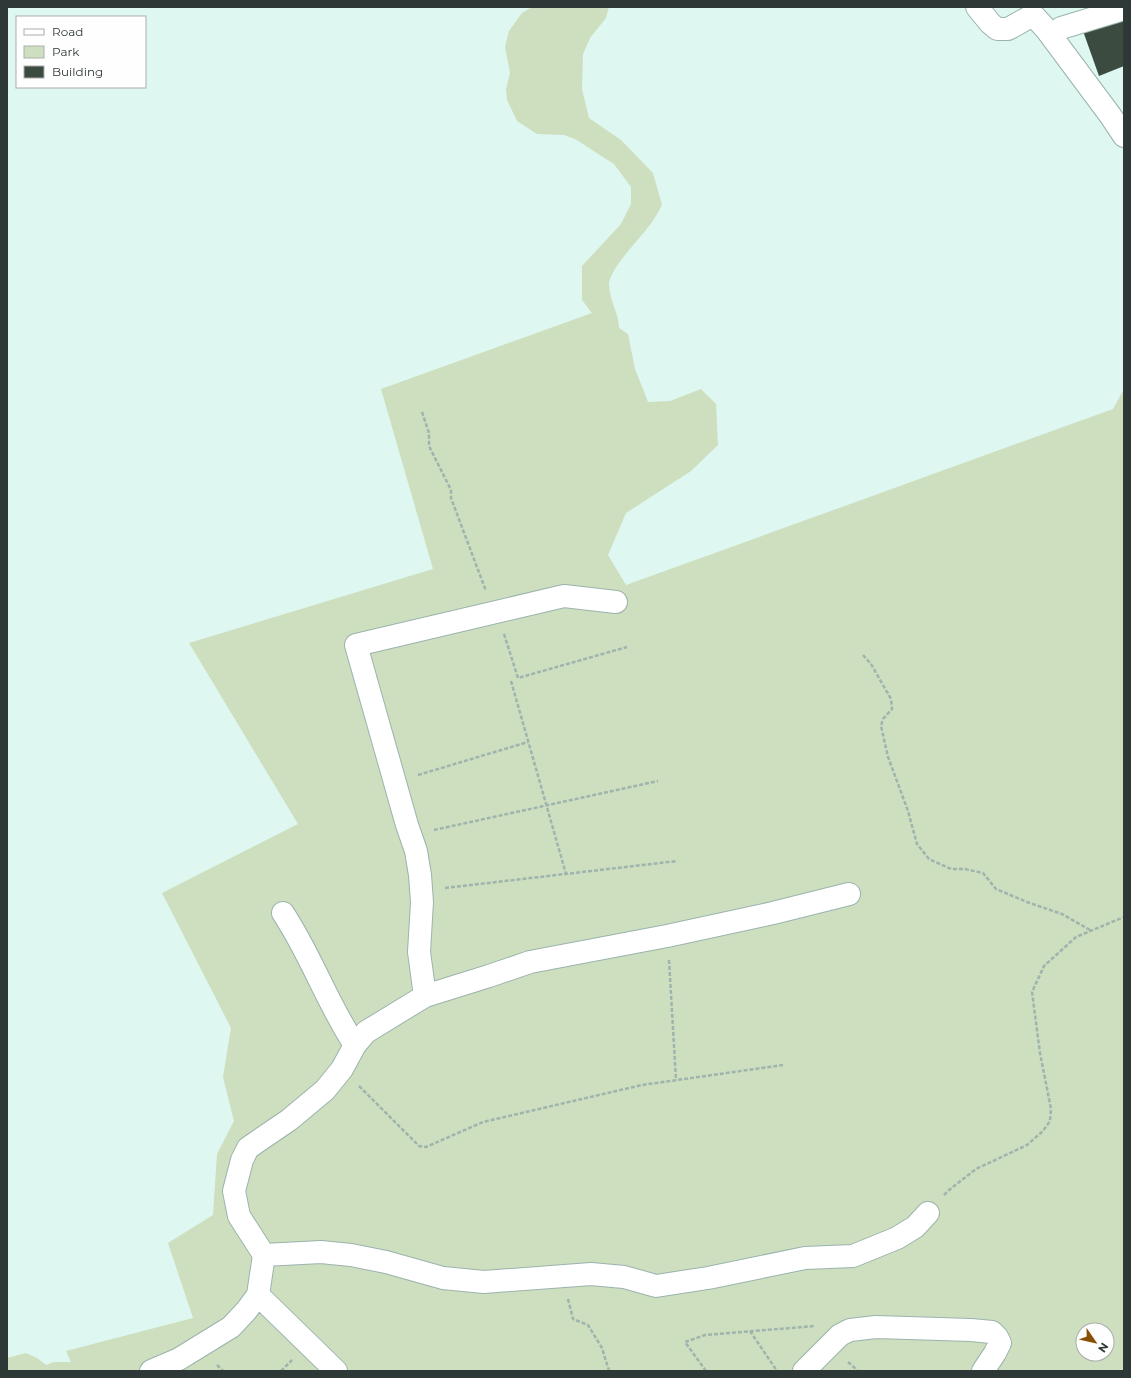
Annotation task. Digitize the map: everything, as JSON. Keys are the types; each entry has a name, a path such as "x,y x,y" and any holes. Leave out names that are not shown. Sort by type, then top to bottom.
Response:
{"street":[{"path":"977,7 997,29 1008,29 1033,15 1046,29 1124,136"},
{"path":"1061,28 1124,9"},
{"path":"425,996 419,952 421,891 416,851 410,835 356,645 564,596 616,602"},
{"path":"152,1371 179,1359 231,1327 258,1295 264,1255 239,1216 234,1191 242,1160 248,1148 289,1120 325,1090 342,1069 355,1045 366,1032 425,996 530,962 773,914 849,894"},
{"path":"282,913 293,928 306,951 326,995 342,1025 355,1045"},
{"path":"264,1255 321,1252 351,1255 386,1262 443,1278 484,1282 591,1274 624,1277 656,1286 708,1278 805,1258 853,1256 897,1238 921,1220"},
{"path":"258,1295 336,1371"},
{"path":"804,1371 840,1336 850,1330 876,1327 992,1332 1000,1342 995,1353 983,1371"}],"path":[{"path":"422,412 429,433 429,446 451,490 451,498 490,602 496,612 518,678 627,647"},
{"path":"863,655 871,664 891,699 892,709 883,720 881,726 888,757 908,811 917,844 929,859 951,869 983,873 996,889 1062,914 1091,931"},
{"path":"511,681 566,874"},
{"path":"395,782 528,742"},
{"path":"410,835 658,781"},
{"path":"421,891 677,861"},
{"path":"921,1220 949,1190 976,1169 1027,1145 1043,1131 1050,1121 1051,1109 1040,1052 1032,992 1044,966 1076,937 1124,917"},
{"path":"667,936 676,1080"},
{"path":"342,1069 419,1146 426,1147 483,1122 642,1085 783,1065"},
{"path":"568,1276 565,1286 573,1319 588,1325 602,1348 609,1371"},
{"path":"706,1371 685,1342 705,1335 845,1323 850,1330"},
{"path":"750,1332 777,1371"},
{"path":"217,1365 223,1371"}],"green space":[{"path":"532,7 609,7 606,18 590,38 583,54 582,89 589,118 621,140 653,173 662,205 651,224 619,263 610,278 609,290 619,322 619,328 628,334 635,369 648,402 670,401 701,389 716,404 718,445 691,471 626,513 608,555 626,585 1113,409 1124,389 1124,1371 7,1371 7,1358 26,1353 37,1358 46,1365 54,1362 71,1362 66,1351 193,1318 168,1243 213,1215 217,1154 234,1121 223,1077 231,1028 162,893 298,824 189,643 433,569 381,389 592,313 582,300 582,266 621,224 631,204 631,187 614,164 575,139 564,135 537,134 517,121 507,100 506,89 510,73 505,47 509,31 522,13"}],"building":[{"path":"1124,15 1124,66 1099,76 1083,31"}]}
